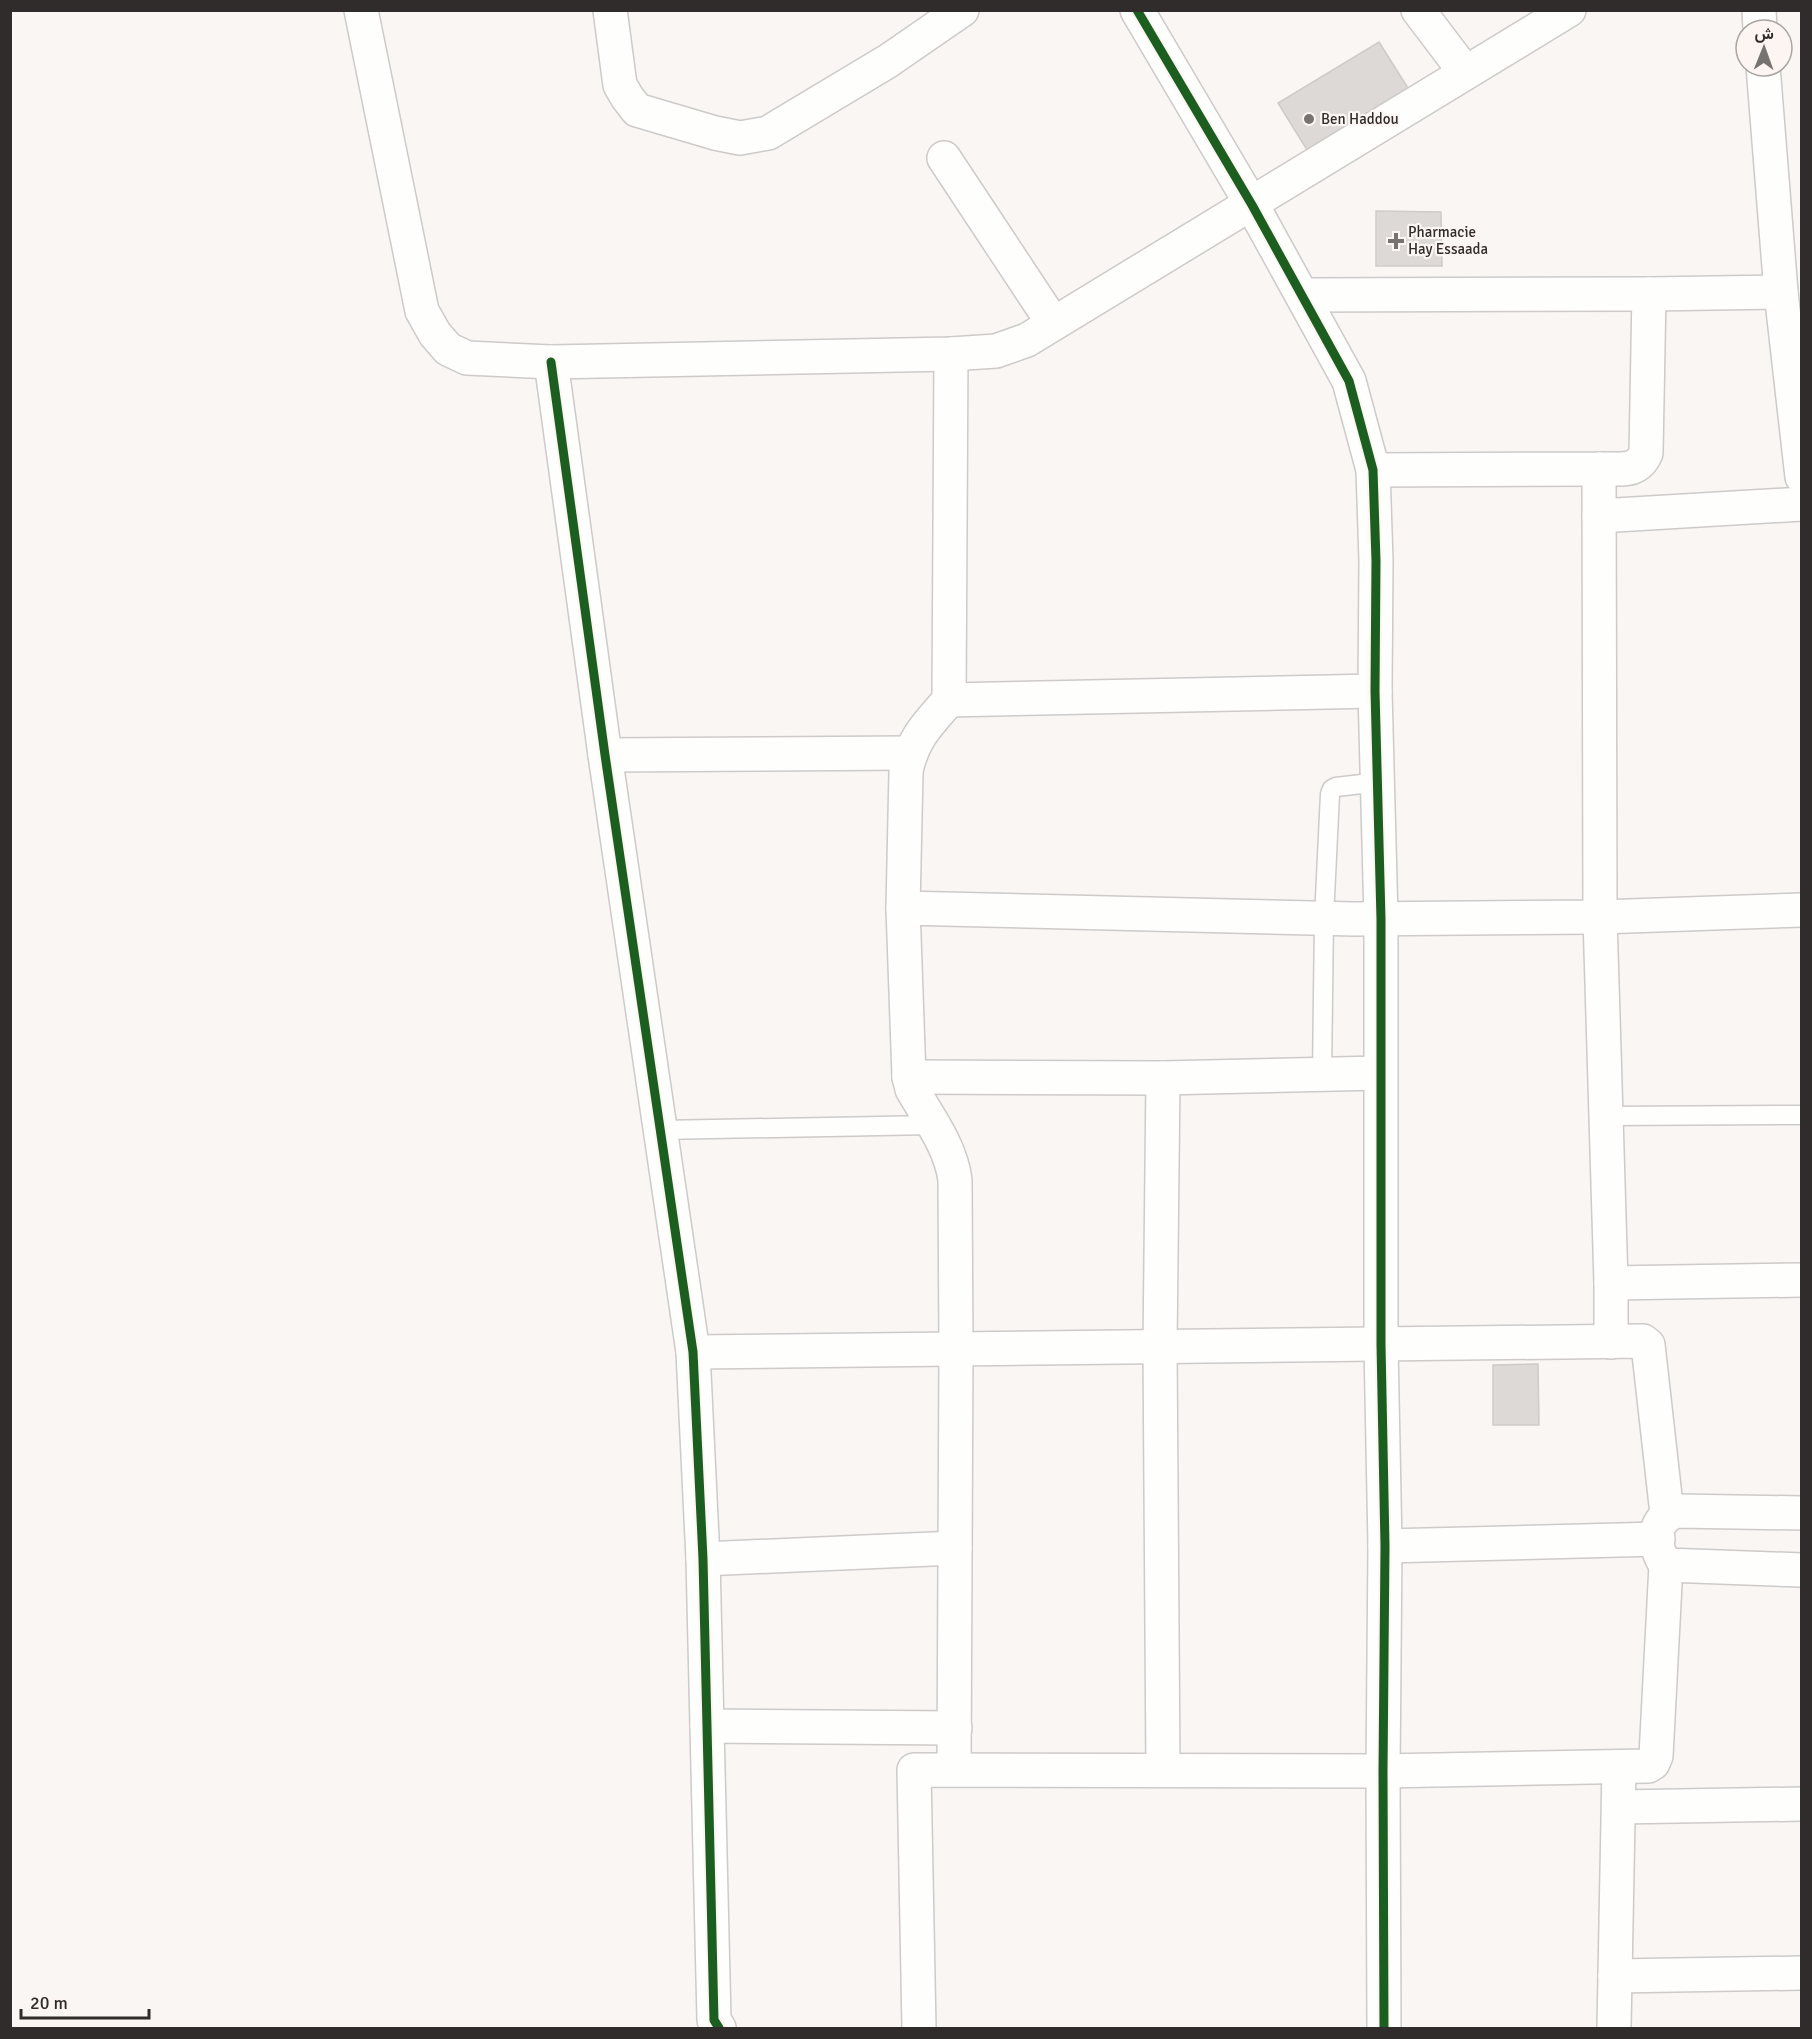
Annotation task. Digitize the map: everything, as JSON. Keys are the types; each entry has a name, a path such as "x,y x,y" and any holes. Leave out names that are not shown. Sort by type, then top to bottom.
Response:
{"street":[{"path":"361,10 422,311 435,334 448,349 467,358 551,362 951,354 996,351 1027,340 1569,10"},
{"path":"617,14 620,85 637,110 740,138 768,133 888,61 962,10"},
{"path":"1137,10 1252,205 1349,381 1373,470 1376,561 1375,691 1381,919 1381,1345 1385,1546 1384,2028"},
{"path":"1418,10 1465,72"},
{"path":"1764,78 1781,292 1802,477"},
{"path":"944,158 1053,323"},
{"path":"1303,295 1781,292"},
{"path":"1373,470 1599,469 1634,467 1642,463 1646,453 1649,294"},
{"path":"951,354 949,700 918,737 910,753 906,771 903,908 909,1077 912,1089 948,1152 954,1169 956,1349 954,1769"},
{"path":"551,362 605,754 693,1352 703,1559 714,2020 719,2028"},
{"path":"1599,469 1600,917 1611,1342"},
{"path":"1599,516 1802,504"},
{"path":"949,700 1375,691"},
{"path":"605,754 910,753"},
{"path":"903,908 1381,919 1600,917 1802,910"},
{"path":"909,1077 1163,1078 1380,1073"},
{"path":"1163,1078 1160,1347 1163,1770"},
{"path":"1611,1283 1802,1280"},
{"path":"693,1352 1643,1341 1648,1345 1664,1539 1656,1756 1653,1763 1648,1766 1619,1767 1383,1771 917,1770 913,1772 919,2028"},
{"path":"1664,1539 1677,1511 1802,1513"},
{"path":"1385,1546 1664,1539 1802,1570"},
{"path":"703,1559 955,1548"},
{"path":"707,1726 955,1728"},
{"path":"1614,2028 1619,1767"},
{"path":"1619,1808 1802,1804"},
{"path":"1615,1976 1802,1973"}],"lane":[{"path":"1322,1074 1324,918 1330,794 1332,789 1379,782"},
{"path":"1606,1116 1802,1115"},
{"path":"660,1130 933,1125"}],"building":[{"path":"1379,42 1408,88 1307,150 1278,103"},
{"path":"1376,211 1441,212 1442,266 1376,266"},
{"path":"1538,1364 1539,1425 1493,1425 1493,1365"}],"cycle path":[{"path":"1137,10 1252,205 1349,381 1373,470 1376,561 1375,691 1381,919 1381,1345 1385,1546 1384,2028"},
{"path":"551,362 605,755 693,1352 703,1559 714,2020 719,2028"}],"place":[{"name":"Ben Haddou","path":"1309,119"},
{"name":"Pharmacie Hay Essaada","path":"1396,241"}]}
